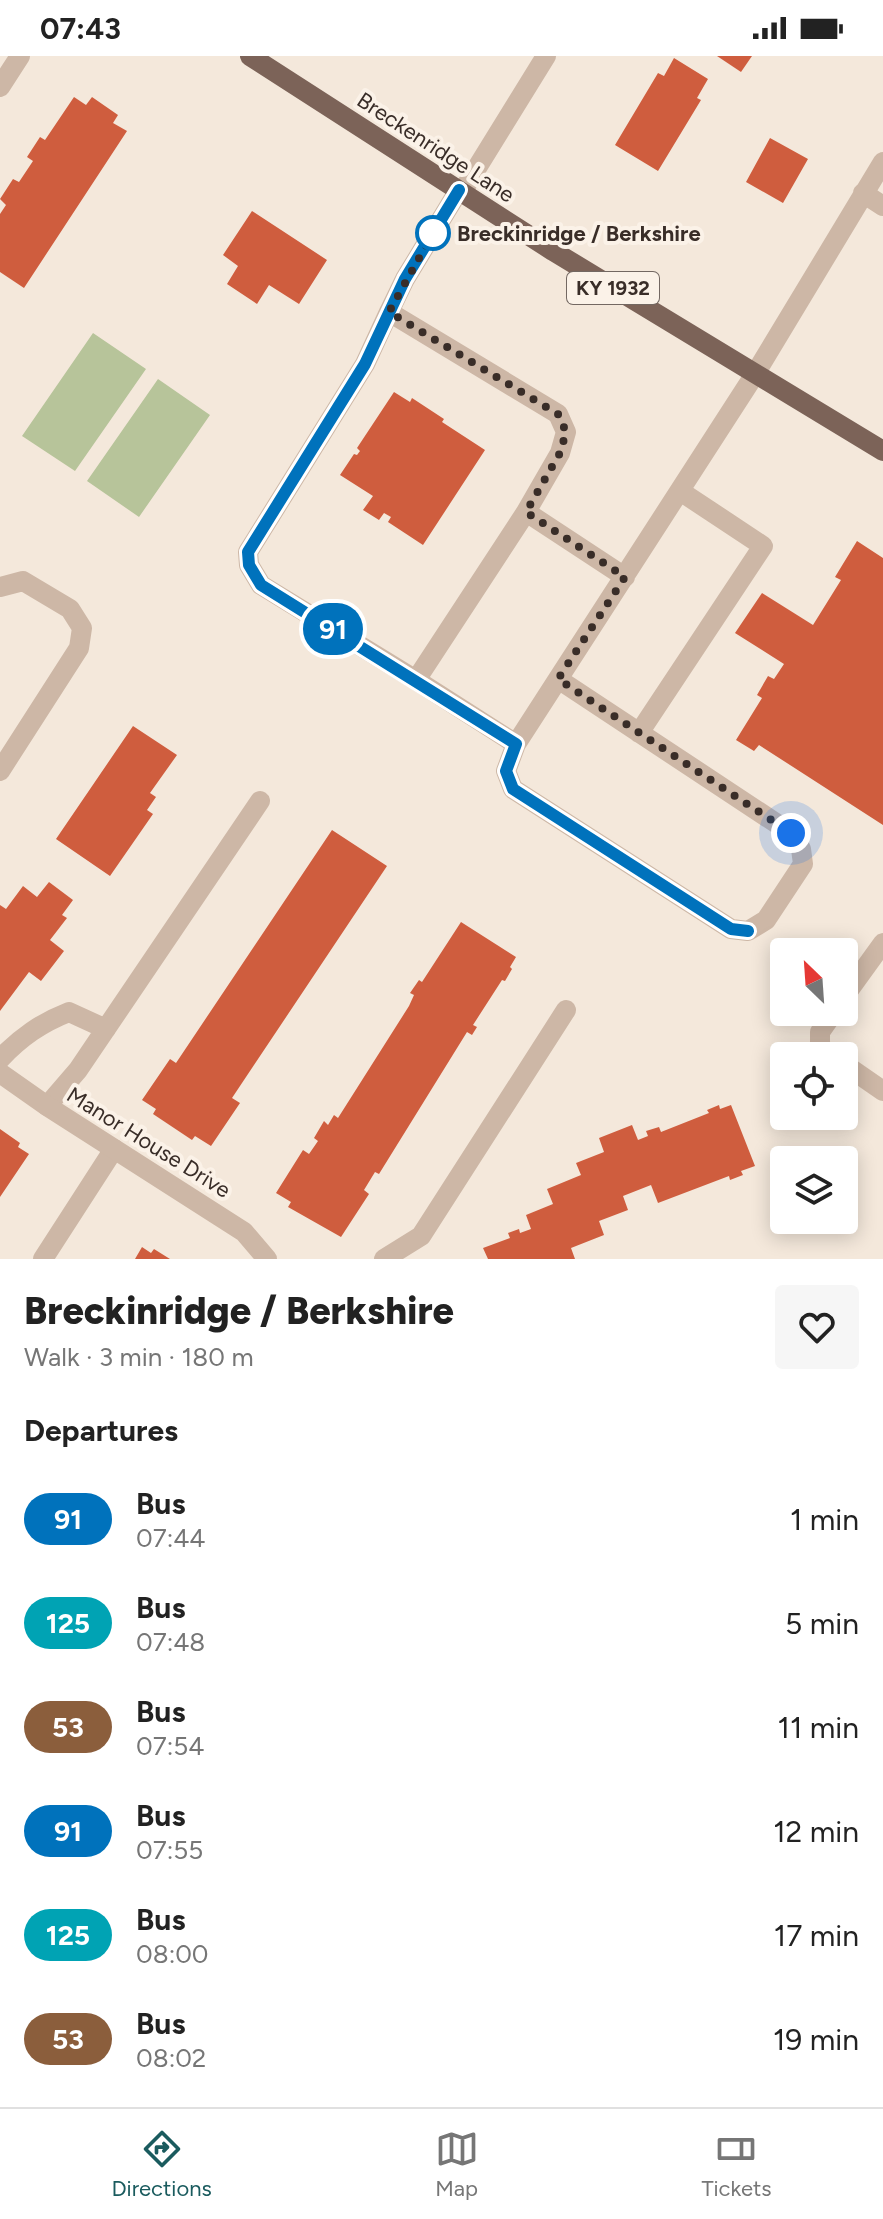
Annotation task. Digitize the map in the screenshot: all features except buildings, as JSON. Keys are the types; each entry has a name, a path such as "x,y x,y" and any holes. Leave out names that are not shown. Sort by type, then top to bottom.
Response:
{"main road":[{"name":"Breckenridge Lane","path":"250,56 553,251 883,451"}],"street":[{"path":"0,87 20,56"},
{"path":"516,744 261,585 249,565 248,552 365,364 405,279 546,56"},
{"path":"558,679 791,833 801,849 803,864 766,920 748,931 731,929 513,789 506,771 516,744 755,374 883,162"},
{"path":"863,193 883,206"},
{"path":"389,312 558,414 566,432 560,453 526,512 416,680"},
{"path":"639,733 763,546 680,491"},
{"path":"526,512 625,577"},
{"path":"0,587 23,581 70,609 82,628 79,648 0,771"},
{"path":"47,1106 78,1070 260,801"},
{"path":"858,978 883,943"},
{"path":"384,1259 421,1236 566,1010"},
{"path":"0,1059 43,1022 69,1012 106,1029"},
{"name":"Manor House Drive","path":"0,1073 244,1232 267,1259"},
{"path":"858,1074 883,1091"},
{"path":"43,1259 114,1149"}],"green space":[{"path":"93,333 146,369 75,471 22,436"},
{"path":"158,379 210,415 139,517 87,481"}],"bus line":[{"name":"91","path":"459,190 405,279 365,364 248,552 249,565 261,585 516,744 506,771 513,789 731,929 748,931"}],"place":[{"name":"Breckinridge / Berkshire","path":"433,233"}],"route":[{"path":"433,233 389,312 558,414 566,432 560,453 526,512 625,577 558,679 791,833"}]}
